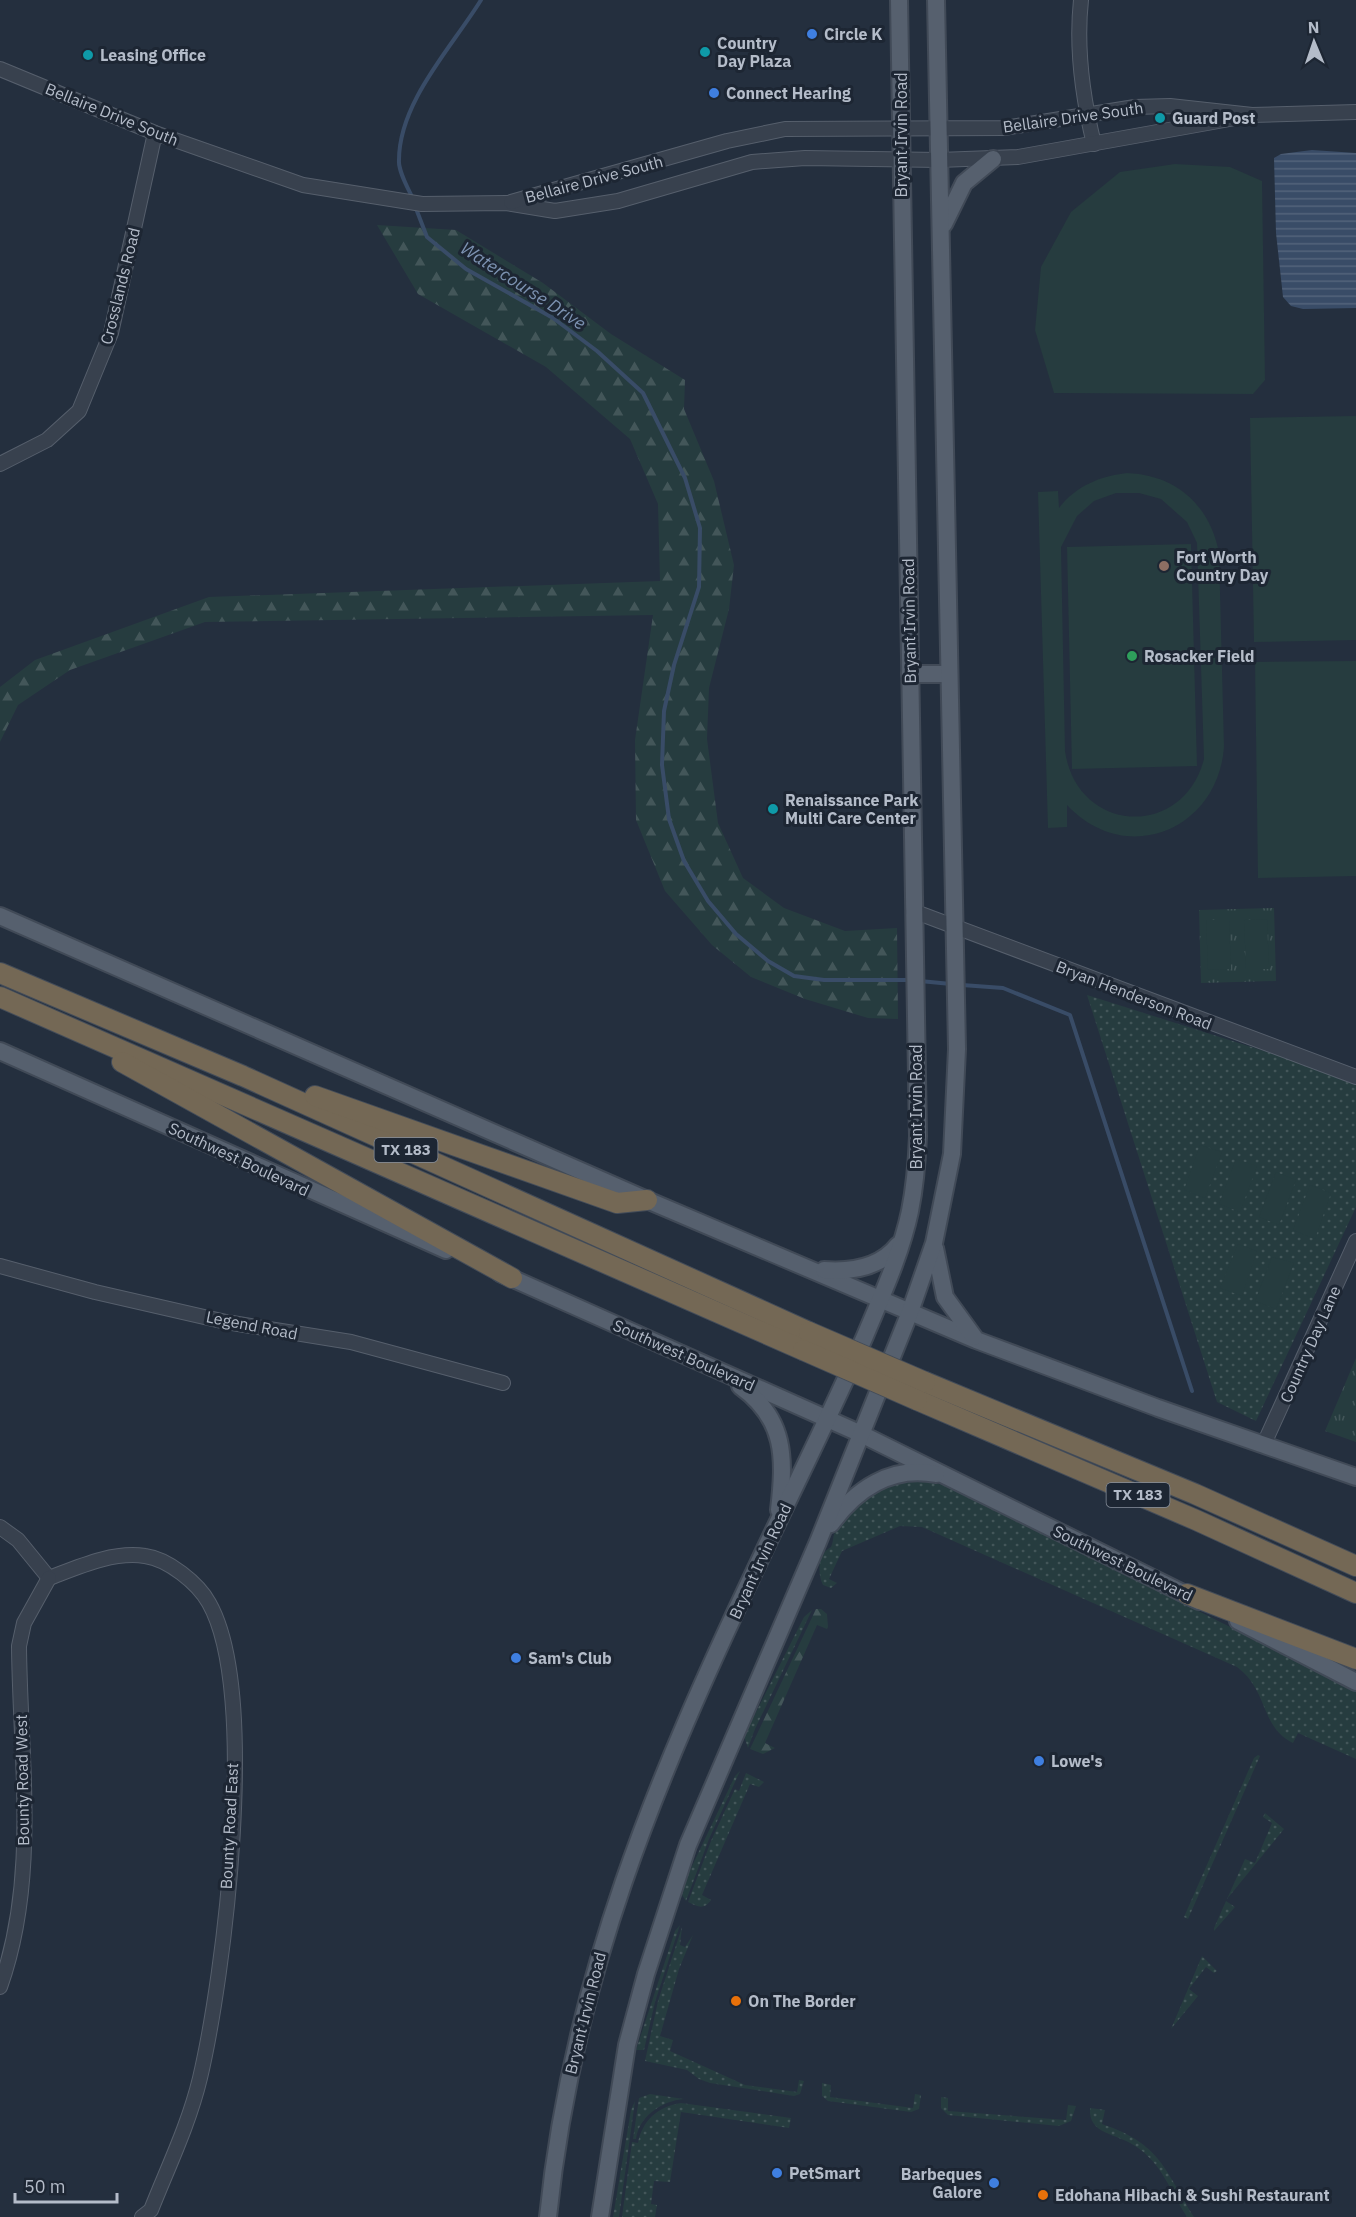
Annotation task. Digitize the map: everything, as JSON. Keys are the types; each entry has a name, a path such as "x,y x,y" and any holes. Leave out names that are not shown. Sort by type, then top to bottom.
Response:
{"highway":[{"name":"TX 183","path":"0,973 243,1076 806,1341 917,1400 1196,1520 1356,1593"},
{"name":"TX 183","path":"0,997 103,1043 806,1341 926,1382 1195,1494 1356,1566"},
{"path":"103,1043 126,1066 512,1278"},
{"path":"243,1076 276,1081 617,1203 647,1200"},
{"path":"1187,1594 1356,1659"}],"main road":[{"name":"Bryant Irvin Road","path":"548,2217 558,2135 570,2072 620,1885 671,1752 828,1419 880,1300 909,1214 917,1161 916,1020 899,0"},
{"name":"Bryant Irvin Road","path":"600,2217 627,2045 688,1845 818,1542 859,1433 910,1312 934,1243 949,1179 955,1134 956,1015 936,0"},
{"path":"940,233 958,192 975,172 993,159"},
{"path":"910,675 949,674"},
{"path":"0,916 647,1200 976,1340 1263,1446 1356,1477"},
{"name":"Southwest Boulevard","path":"0,1051 340,1205 512,1278 859,1433 1187,1594 1356,1682"},
{"path":"804,1268 846,1272 867,1267 890,1255 902,1239"},
{"path":"934,1243 945,1297 976,1340"},
{"path":"717,1369 753,1395 774,1424 783,1454 778,1521"},
{"path":"818,1542 850,1499 876,1482 910,1472 946,1476"}],"street":[{"path":"1081,0 1078,21 1088,116 1094,144"},
{"name":"Bellaire Drive South","path":"0,69 155,133 303,185 394,202 452,205 507,203 555,211 624,199 752,162 805,158 993,159 1041,155 1252,115"},
{"name":"Bellaire Drive South","path":"507,203 727,141 777,130 901,127 1004,128 1135,107 1170,106 1252,115"},
{"path":"1252,115 1356,112"},
{"name":"Crosslands Road","path":"0,464 47,440 79,411 111,333 155,133"},
{"name":"Bryan Henderson Road","path":"913,910 1356,1077"},
{"name":"Country Day Lane","path":"1263,1446 1356,1241"},
{"name":"Legend Road","path":"0,1266 95,1292 218,1320 351,1342 503,1383"},
{"path":"0,1527 18,1540 49,1578"},
{"name":"Bounty Road East","path":"49,1578 85,1564 115,1558 145,1556 163,1561 195,1585 209,1604 222,1638 232,1694 232,1833 220,1952 207,2040 200,2079 185,2127 151,2215"},
{"name":"Bounty Road West","path":"0,1987 16,1930 23,1890 25,1829 19,1646 24,1623 49,1578"}],"green space":[{"path":"1175,164 1230,167 1262,181 1265,380 1253,394 1054,393 1035,330 1041,267 1071,212 1120,172"},
{"path":"377,225 456,230 543,283 611,334 685,380 684,409 714,481 734,565 729,609 709,688 707,739 718,823 743,878 784,908 845,931 897,928 898,1019 868,1018 805,999 751,977 712,945 665,891 636,820 635,740 653,615 205,622 70,670 18,705 0,742 0,687 35,660 209,597 660,581 658,504 630,439 546,367 418,294"},
{"path":"1356,416 1356,640 1254,642 1250,418"},
{"path":"1117,474 1145,475 1161,480 1188,496 1208,521 1219,553 1224,747 1218,776 1205,800 1187,818 1165,831 1141,836 1116,834 1090,824 1067,805 1067,827 1048,828 1038,492 1058,491 1059,508 1089,483","holes":["1116,493 1139,493 1161,499 1187,522 1197,543 1204,759 1192,785 1175,804 1154,814 1131,816 1109,811 1089,799 1074,778 1065,751 1061,547 1077,516 1094,501"]},
{"name":"Rosacker Field","path":"1191,544 1197,766 1072,769 1067,547"},
{"path":"1356,661 1356,876 1258,878 1255,662"},
{"path":"1274,908 1276,981 1201,983 1199,910"},
{"path":"1267,919 1269,969 1246,969 1244,920"},
{"path":"1206,920 1229,920 1231,969 1208,970"},
{"path":"1087,995 1356,1080 1356,1207 1256,1421 1217,1402"},
{"path":"1200,1145 1222,1152 1205,1198 1184,1190"},
{"path":"1236,1159 1257,1166 1240,1212 1219,1204"},
{"path":"1276,1172 1296,1180 1279,1225 1259,1217"},
{"path":"1310,1185 1331,1193 1315,1239 1293,1230"},
{"path":"1238,1244 1257,1251 1242,1296 1220,1288"},
{"path":"1272,1257 1294,1263 1276,1309 1255,1301"},
{"path":"1356,1358 1356,1442 1325,1431"},
{"path":"918,1480 949,1486 1356,1690 1356,1759 1298,1733 1293,1743 1282,1736 1269,1718 1255,1687 1237,1667 922,1527 900,1526 842,1551 829,1579 837,1583 831,1588 823,1585 819,1569 821,1558 831,1547 836,1530 851,1510 881,1489"},
{"path":"816,1609 821,1609 827,1614 828,1627 827,1629 817,1625 765,1743 775,1748 763,1754 750,1749"},
{"path":"812,1610 748,1748 744,1736 804,1617"},
{"path":"1260,1756 1188,1919 1184,1917 1254,1758"},
{"path":"740,1771 709,1839 686,1901 682,1895 682,1887 735,1776"},
{"path":"746,1773 764,1782 759,1787 750,1784 702,1895 711,1900 701,1907 695,1905 688,1902 711,1841 735,1789 739,1791"},
{"path":"1265,1813 1284,1829 1227,1899 1245,1859 1255,1863 1272,1823 1263,1817"},
{"path":"1226,1901 1235,1907 1214,1931 1214,1928"},
{"path":"680,1925 655,2002 644,2050 636,2050 675,1931"},
{"path":"682,1927 680,1945 685,1947 693,1935 679,1969 660,2036 673,2040 670,2051 745,2085 797,2092 799,2080 804,2081 800,2094 794,2096 710,2083 699,2079 687,2070 645,2061 658,2001"},
{"path":"1202,1956 1217,1971 1214,1973 1206,1967 1189,1989 1198,1996 1171,2029"},
{"path":"822,2083 831,2085 830,2097 913,2108 915,2094 921,2095 919,2109 911,2112 828,2101 822,2096"},
{"path":"650,2094 684,2099 660,2106 653,2111 642,2123 636,2139 633,2139 639,2098"},
{"path":"941,2097 948,2098 948,2111 1066,2120 1068,2105 1076,2106 1071,2121 1059,2126 948,2115 941,2108"},
{"path":"635,2101 619,2217 613,2217 631,2110"},
{"path":"681,2103 791,2118 789,2128 681,2112 670,2182 654,2181 651,2204 657,2205 655,2217 622,2217 632,2142 638,2143 647,2121 658,2111"},
{"path":"1090,2108 1105,2110 1102,2124 1137,2140 1159,2160 1194,2217 1187,2217 1165,2178 1152,2161 1135,2146 1105,2132 1094,2124"}],"water":[{"path":"1312,150 1356,153 1356,308 1303,309 1291,306 1283,297 1276,233 1274,158 1281,154"}],"waterway":[{"name":"Watercourse Drive","path":"413,199 399,164 401,138 408,117 429,76 481,0"},
{"name":"Watercourse Drive","path":"415,206 427,237 466,269 553,318 597,351 643,393 685,478 700,528 699,587 674,665 664,711 662,765 669,819 684,861 708,901 736,934 768,961 794,976 824,980 912,980"},
{"path":"920,981 951,984"},
{"path":"962,985 1003,988 1070,1015 1192,1391"}],"place":[{"name":"Circle K","path":"812,34"},
{"name":"Country Day Plaza","path":"705,52"},
{"name":"Leasing Office","path":"88,55"},
{"name":"Connect Hearing","path":"714,93"},
{"name":"Guard Post","path":"1160,118"},
{"name":"Fort Worth Country Day","path":"1164,566"},
{"name":"Rosacker Field","path":"1132,656"},
{"name":"Renaissance Park Multi Care Center","path":"773,809"},
{"name":"Sam's Club","path":"516,1658"},
{"name":"Lowe's","path":"1039,1761"},
{"name":"On The Border","path":"736,2001"},
{"name":"PetSmart","path":"777,2173"},
{"name":"Barbeques Galore","path":"994,2183"},
{"name":"Edohana Hibachi & Sushi Restaurant","path":"1043,2195"}]}
